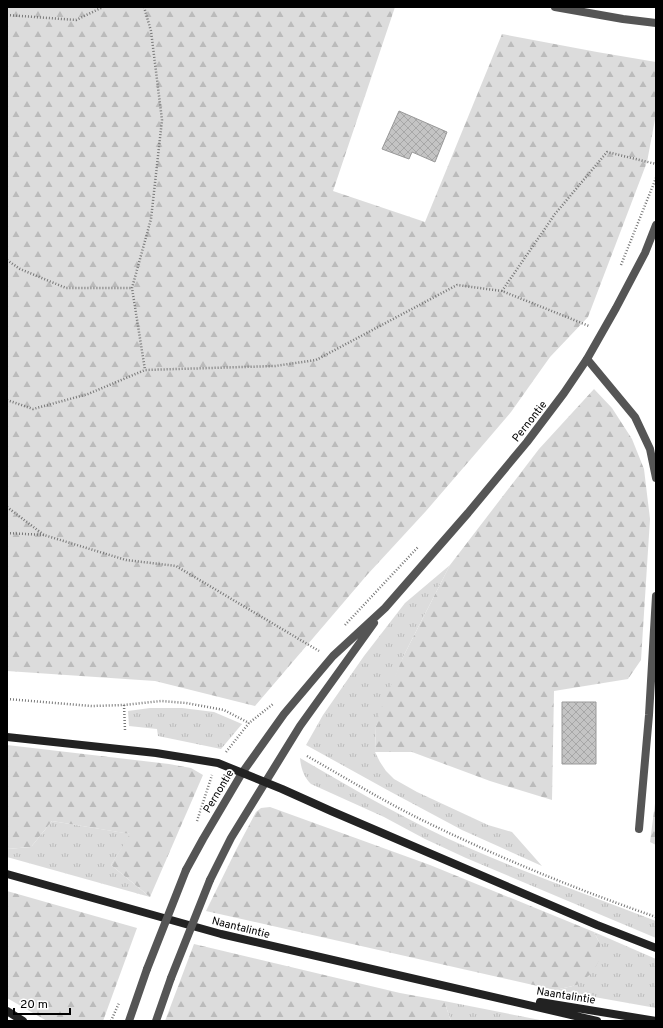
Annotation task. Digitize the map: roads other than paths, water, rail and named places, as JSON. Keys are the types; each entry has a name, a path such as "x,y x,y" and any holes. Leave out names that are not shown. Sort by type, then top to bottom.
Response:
{"main road":[{"path":"7,737 156,753 218,763 266,782 590,922 656,948"},
{"name":"Naantalintie","path":"7,874 221,934 598,1021"},
{"name":"Naantalintie","path":"472,992 656,1021"},
{"path":"7,1011 23,1021"}],"street":[{"path":"555,7 656,23"},
{"name":"Pernontie","path":"156,1021 171,978 210,880 231,838 300,726 385,608 468,513 527,442 564,393 587,359 616,308 645,253 656,225"},
{"path":"587,359 635,417 650,449 656,478"},
{"path":"639,829 652,715 656,596"},
{"name":"Pernontie","path":"129,1021 147,969 186,870 242,773 284,714 333,656 385,608"}]}
